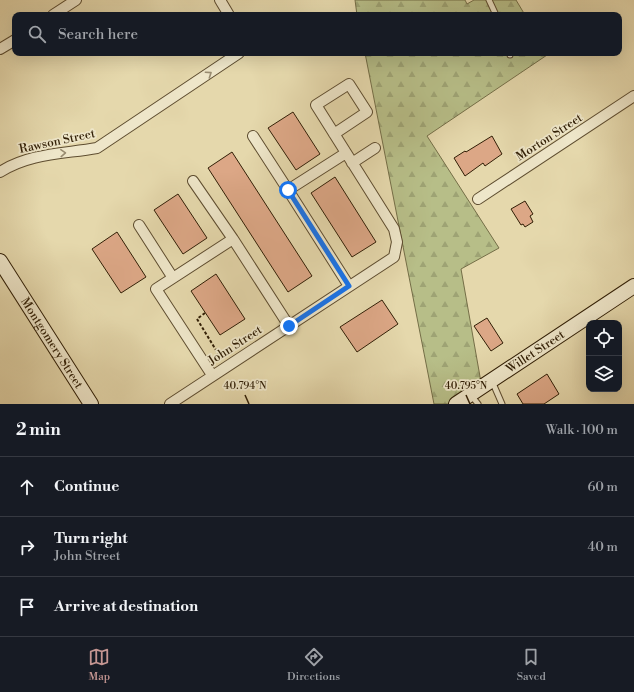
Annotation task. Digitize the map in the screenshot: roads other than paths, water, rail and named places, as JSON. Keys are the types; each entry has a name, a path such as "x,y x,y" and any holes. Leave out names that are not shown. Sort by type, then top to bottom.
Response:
{"street":[{"path":"58,12 76,0"},
{"path":"220,0 227,12"},
{"path":"0,49 12,42"},
{"name":"Rawson Street","path":"0,172 12,164 36,157 97,148 236,56"},
{"path":"334,134 367,112 349,84 316,105 334,134 346,153 352,163 375,148"},
{"name":"Morton Street","path":"478,199 634,96"},
{"path":"253,136 349,286"},
{"path":"288,190 346,153"},
{"name":"John Street","path":"170,404 212,375 394,257 397,242 394,229 352,163"},
{"path":"193,180 289,326"},
{"path":"139,226 173,278"},
{"path":"212,375 156,289 233,239"},
{"name":"Montgomery Street","path":"0,261 91,404"},
{"name":"Willet Street","path":"456,404 475,399 491,381 634,286"}],"lane":[{"path":"488,0 494,12"},
{"path":"491,381 502,404"}]}
